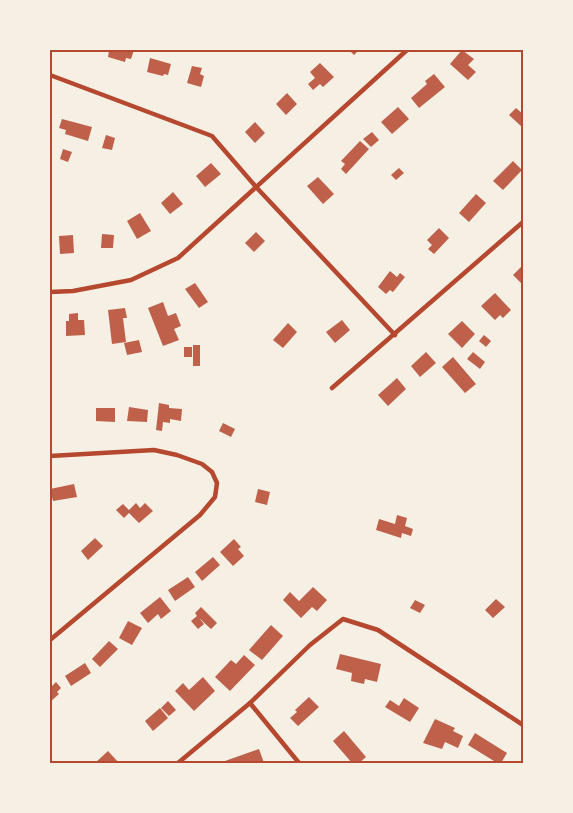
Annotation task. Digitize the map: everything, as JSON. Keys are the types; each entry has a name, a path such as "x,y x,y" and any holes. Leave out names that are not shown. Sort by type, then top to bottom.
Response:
{"street":[{"path":"50,292 73,291 131,280 178,258 407,50"},
{"path":"50,75 212,136 257,188 395,335"},
{"path":"332,388 523,222"},
{"path":"50,456 154,450 178,455 202,464 212,472 217,483 215,497 200,515 50,640"},
{"path":"178,763 250,703 310,645 343,619 378,630 523,725"},
{"path":"250,703 299,763"}],"building":[{"path":"109,50 114,52 134,50 131,59 126,58 125,62 108,57"},
{"path":"349,50 359,50 354,55"},
{"path":"462,50 474,59 468,65 476,72 468,80 450,64"},
{"path":"150,58 171,64 168,75 164,74 163,76 147,72"},
{"path":"320,63 334,77 323,87 320,84 313,90 308,84 315,78 310,72"},
{"path":"192,66 202,68 200,74 204,76 201,87 187,83"},
{"path":"434,74 445,87 419,108 411,98 427,84 425,81"},
{"path":"287,93 297,104 286,115 276,104"},
{"path":"398,107 409,119 392,134 381,122"},
{"path":"516,108 523,114 523,128 509,115"},
{"path":"62,119 92,127 88,141 65,134 66,130 59,128"},
{"path":"255,122 265,133 255,143 245,132"},
{"path":"372,132 379,140 371,147 363,139"},
{"path":"106,135 115,138 112,150 102,148"},
{"path":"360,141 369,149 346,174 341,169 345,164 341,161"},
{"path":"63,149 72,152 68,162 60,159"},
{"path":"513,161 522,170 503,190 493,181"},
{"path":"211,163 221,174 205,187 196,176"},
{"path":"399,168 404,173 396,180 391,175"},
{"path":"318,177 334,194 323,204 307,186"},
{"path":"173,192 183,204 170,214 161,203"},
{"path":"476,194 486,203 469,222 459,213"},
{"path":"140,213 151,231 137,239 127,221"},
{"path":"439,228 449,238 434,254 428,249 432,245 427,240"},
{"path":"256,232 265,241 254,252 245,243"},
{"path":"102,234 114,235 113,248 101,248"},
{"path":"73,235 74,253 60,254 59,236"},
{"path":"523,265 523,285 513,275"},
{"path":"390,271 397,277 400,273 405,277 393,292 390,290 386,294 378,287"},
{"path":"195,283 208,302 199,308 185,289"},
{"path":"495,293 511,310 503,318 500,315 495,320 481,306"},
{"path":"163,302 168,316 176,313 181,326 174,329 179,340 163,346 148,308"},
{"path":"125,308 127,318 123,318 126,342 112,344 108,310"},
{"path":"78,313 78,320 84,320 85,335 66,336 66,321 69,321 69,314"},
{"path":"342,320 350,330 335,343 326,332"},
{"path":"462,321 475,334 462,348 448,334"},
{"path":"288,323 297,332 283,348 273,340"},
{"path":"484,335 491,341 486,347 479,341"},
{"path":"139,340 142,352 127,355 124,343"},
{"path":"193,345 200,345 200,366 193,366"},
{"path":"184,347 192,347 192,357 184,357"},
{"path":"426,352 436,363 420,377 411,366"},
{"path":"473,352 485,362 480,369 467,359"},
{"path":"453,357 476,384 465,393 442,367"},
{"path":"397,378 406,389 388,406 378,395"},
{"path":"159,403 169,405 169,408 182,409 181,421 170,419 170,423 163,422 162,431 156,430"},
{"path":"129,407 148,410 147,422 127,421"},
{"path":"96,408 115,408 115,422 96,421"},
{"path":"223,423 235,429 231,437 219,431"},
{"path":"74,484 77,497 53,501 50,489"},
{"path":"258,489 270,492 267,505 255,502"},
{"path":"136,503 140,508 145,503 153,511 139,523 129,513 124,518 116,510 123,504 129,510"},
{"path":"397,515 407,518 405,526 413,529 411,536 402,533 401,538 376,530 379,519 395,524"},
{"path":"95,538 103,546 88,560 81,551"},
{"path":"234,539 241,547 238,549 244,556 233,566 220,552"},
{"path":"213,557 220,565 202,581 195,572"},
{"path":"188,577 195,587 175,601 168,590"},
{"path":"313,587 327,600 317,611 312,607 301,618 283,600 290,592 299,601"},
{"path":"160,597 171,611 161,619 158,614 148,623 140,613"},
{"path":"496,599 505,607 493,618 485,610"},
{"path":"415,600 425,605 420,613 410,608"},
{"path":"201,607 217,623 211,629 199,618 204,624 198,629 191,621 197,616 195,613"},
{"path":"128,621 142,628 132,645 119,638"},
{"path":"271,625 283,636 262,660 249,650"},
{"path":"109,641 118,649 100,667 92,659"},
{"path":"340,654 381,664 377,682 365,679 364,684 351,681 352,673 336,669"},
{"path":"244,655 255,665 230,691 215,677 231,660 236,664"},
{"path":"85,663 91,673 71,686 65,676"},
{"path":"203,677 215,691 194,711 175,691 183,683 189,690"},
{"path":"56,682 61,688 57,692 59,694 50,702 50,688"},
{"path":"309,697 319,707 298,726 290,718 297,712 295,710"},
{"path":"404,698 419,708 410,722 385,707 390,700 399,706"},
{"path":"168,701 176,710 169,716 161,708"},
{"path":"160,708 168,718 153,731 145,721"},
{"path":"435,719 455,728 453,731 463,736 458,748 445,742 442,749 423,743"},
{"path":"344,731 366,757 359,763 352,763 333,741"},
{"path":"475,733 507,753 501,763 493,763 494,761 468,745"},
{"path":"259,749 264,763 226,763 225,761"},
{"path":"108,751 119,763 95,763"}]}
